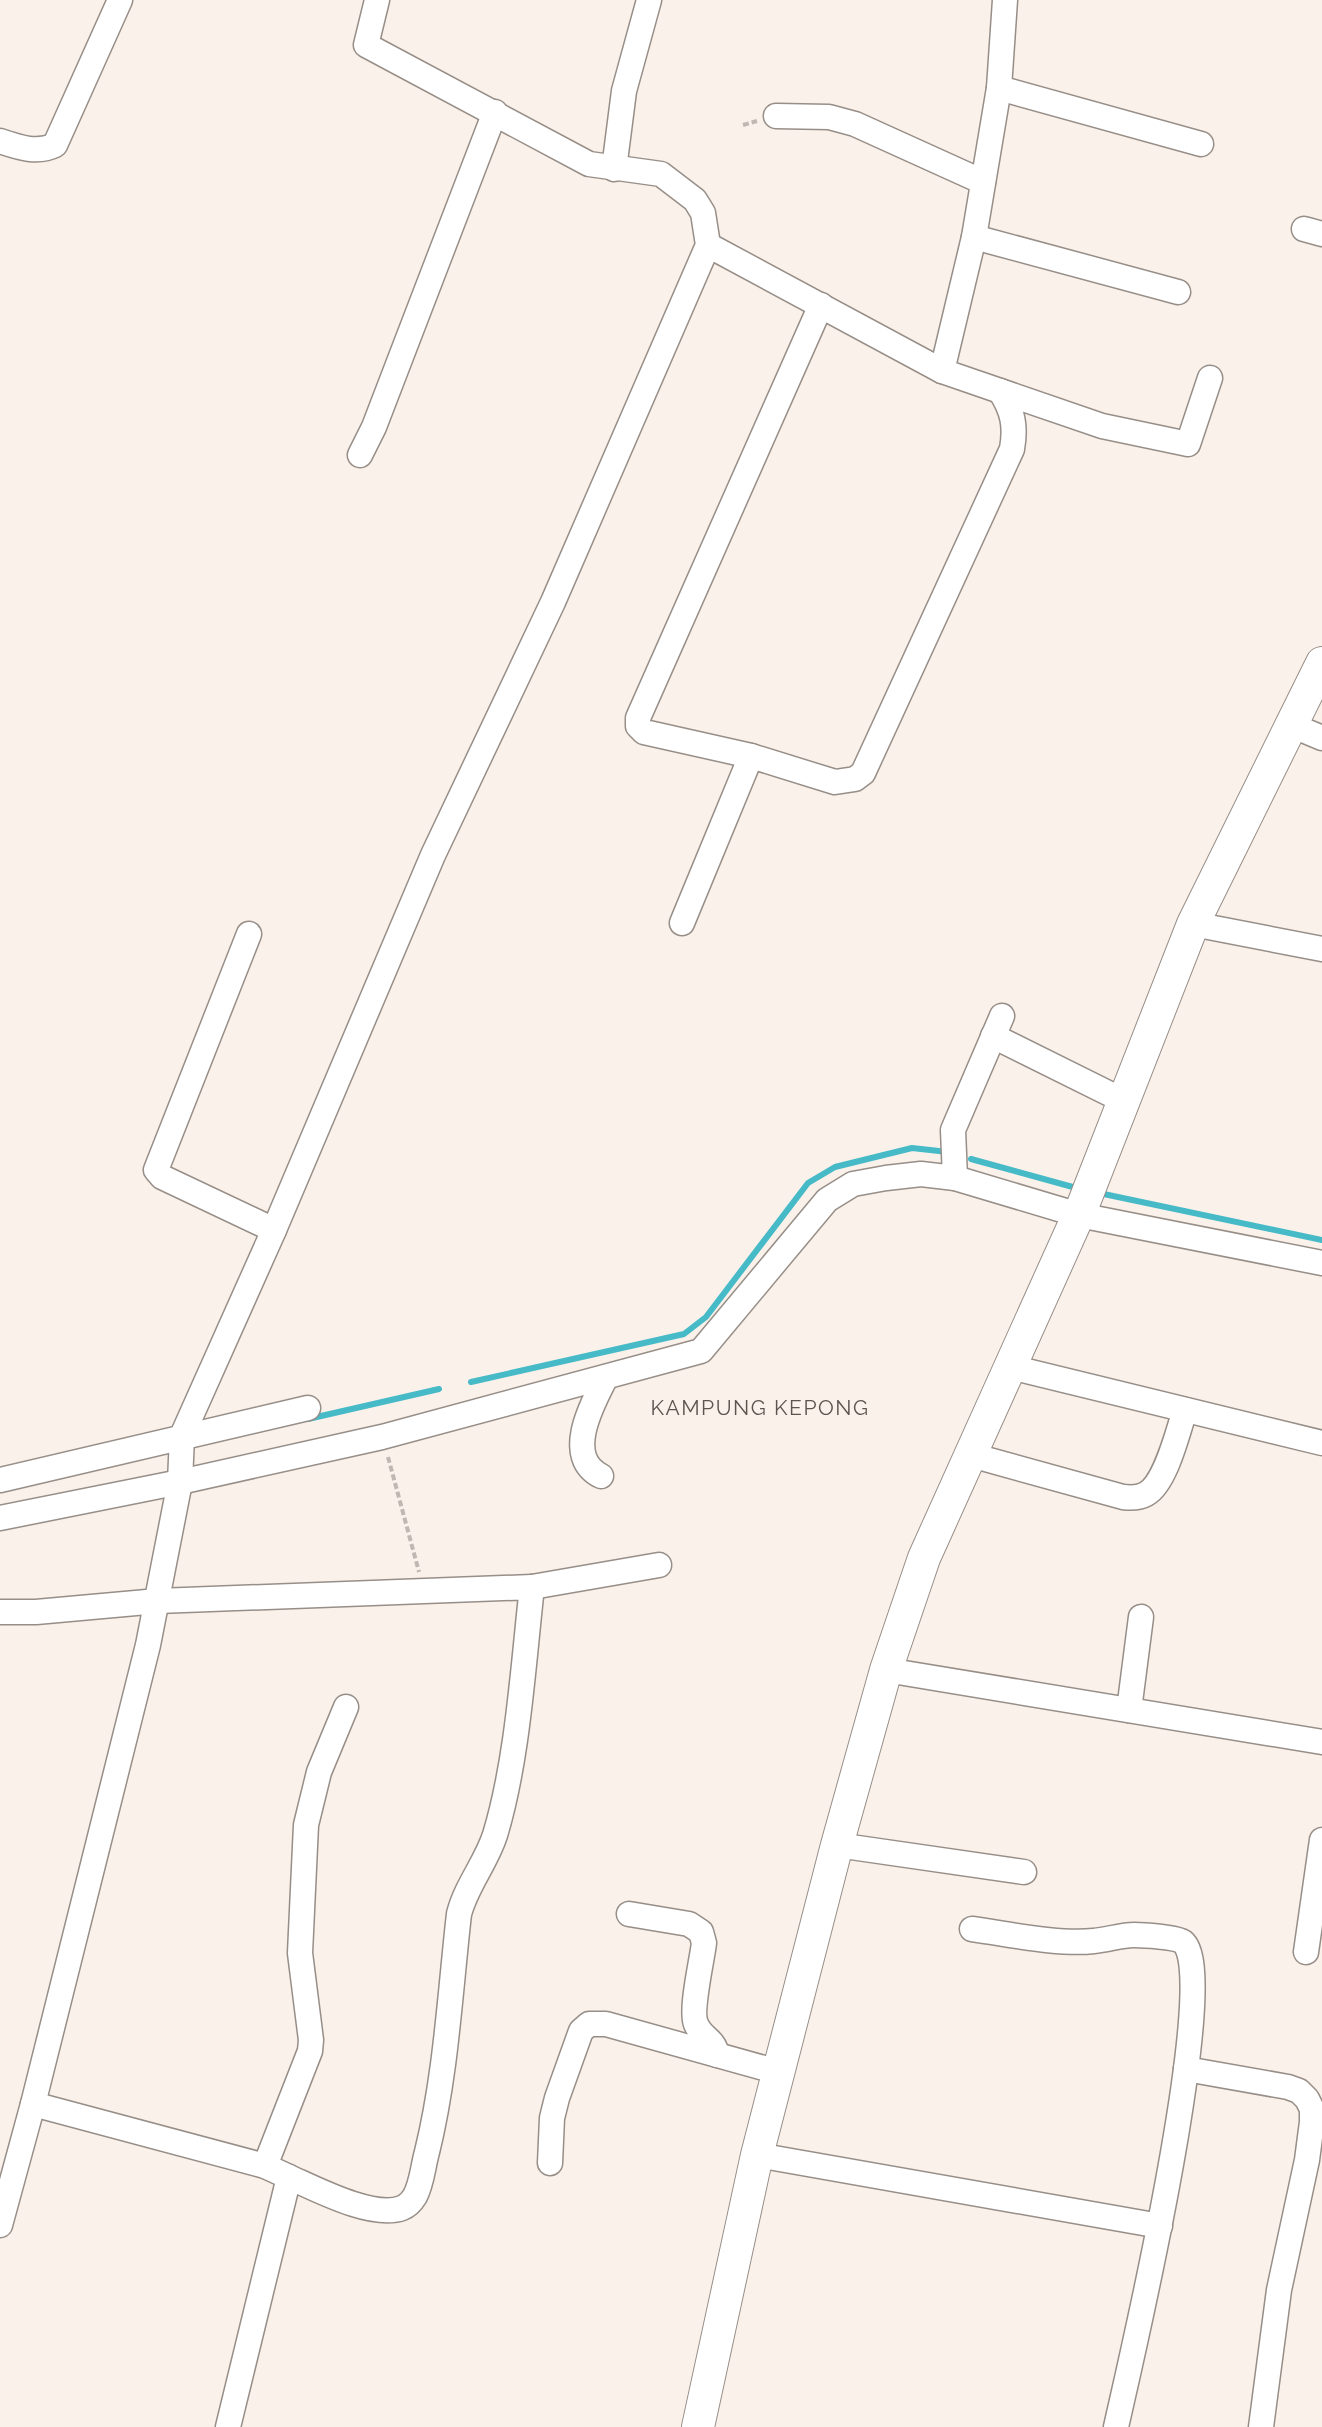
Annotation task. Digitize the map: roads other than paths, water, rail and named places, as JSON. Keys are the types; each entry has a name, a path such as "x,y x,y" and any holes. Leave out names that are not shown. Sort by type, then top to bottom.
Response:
{"main road":[{"path":"698,2419 757,2155 837,1845 886,1670 924,1558 1081,1210 1193,924 1322,663"}],"street":[{"path":"0,141 23,148 38,149 55,145 120,0"},
{"path":"0,2225 33,2104 158,1601 180,1479 182,1440 433,855 553,602 708,245 703,213 694,200 661,174 589,164 366,45 377,0"},
{"path":"614,169 624,91 649,0"},
{"path":"942,371 974,237 999,88 1005,0"},
{"path":"999,88 1201,144"},
{"path":"360,455 374,427 495,112"},
{"path":"776,116 829,117 855,124 983,182"},
{"path":"974,237 1178,292"},
{"path":"708,245 942,371 1102,426 1188,444 1210,378"},
{"path":"821,305 637,722 644,732 752,756 835,782 855,779 863,773 1012,449 1015,434 1013,417 1000,391"},
{"path":"1291,725 1322,738"},
{"path":"682,923 752,756"},
{"path":"1193,924 1322,949"},
{"path":"249,934 156,1170 162,1177 274,1230"},
{"path":"955,1178 953,1130 997,1026 1124,1101"},
{"path":"0,1518 382,1437 701,1351 828,1200 853,1184 921,1174 955,1178 1081,1210 1322,1263"},
{"path":"1010,1367 1322,1443"},
{"path":"601,1476 591,1471 585,1462 582,1449 592,1405 606,1377"},
{"path":"0,1480 182,1440 308,1408"},
{"path":"971,1455 1124,1497 1135,1498 1147,1494 1161,1476 1185,1410"},
{"path":"0,1612 36,1612 158,1601 532,1587 659,1565"},
{"path":"33,2104 265,2166 333,2196 371,2208 388,2210 409,2204 415,2195 430,2141 439,2093 462,1901 482,1868 495,1836 510,1768 532,1587"},
{"path":"1129,1710 1141,1617"},
{"path":"886,1670 1322,1742"},
{"path":"265,2166 310,2051 311,2040 300,1953 306,1825 319,1772 346,1707"},
{"path":"1306,1952 1322,1840"},
{"path":"837,1845 1024,1872"},
{"path":"629,1914 689,1924 701,1932 704,1943 693,2016 698,2029 715,2044 717,2055"},
{"path":"972,1929 1073,1941 1092,1941 1133,1935 1177,1940 1183,1942 1192,1960 1194,1981 1186,2069 1160,2226 1116,2427"},
{"path":"550,2163 552,2118 557,2098 581,2031 589,2024 606,2024 778,2072"},
{"path":"1186,2069 1272,2082 1299,2091 1307,2099 1312,2109 1312,2181 1279,2290 1261,2427"},
{"path":"757,2155 1160,2226"},
{"path":"228,2427 289,2177"}],"waterway":[{"path":"471,1382 684,1334 706,1317 808,1183 835,1167 912,1148 948,1152"},
{"path":"971,1159 1080,1189"},
{"path":"1099,1193 1322,1240"},
{"path":"308,1419 439,1389"}],"district":[{"name":"KAMPUNG KEPONG","path":"760,1408"}]}
